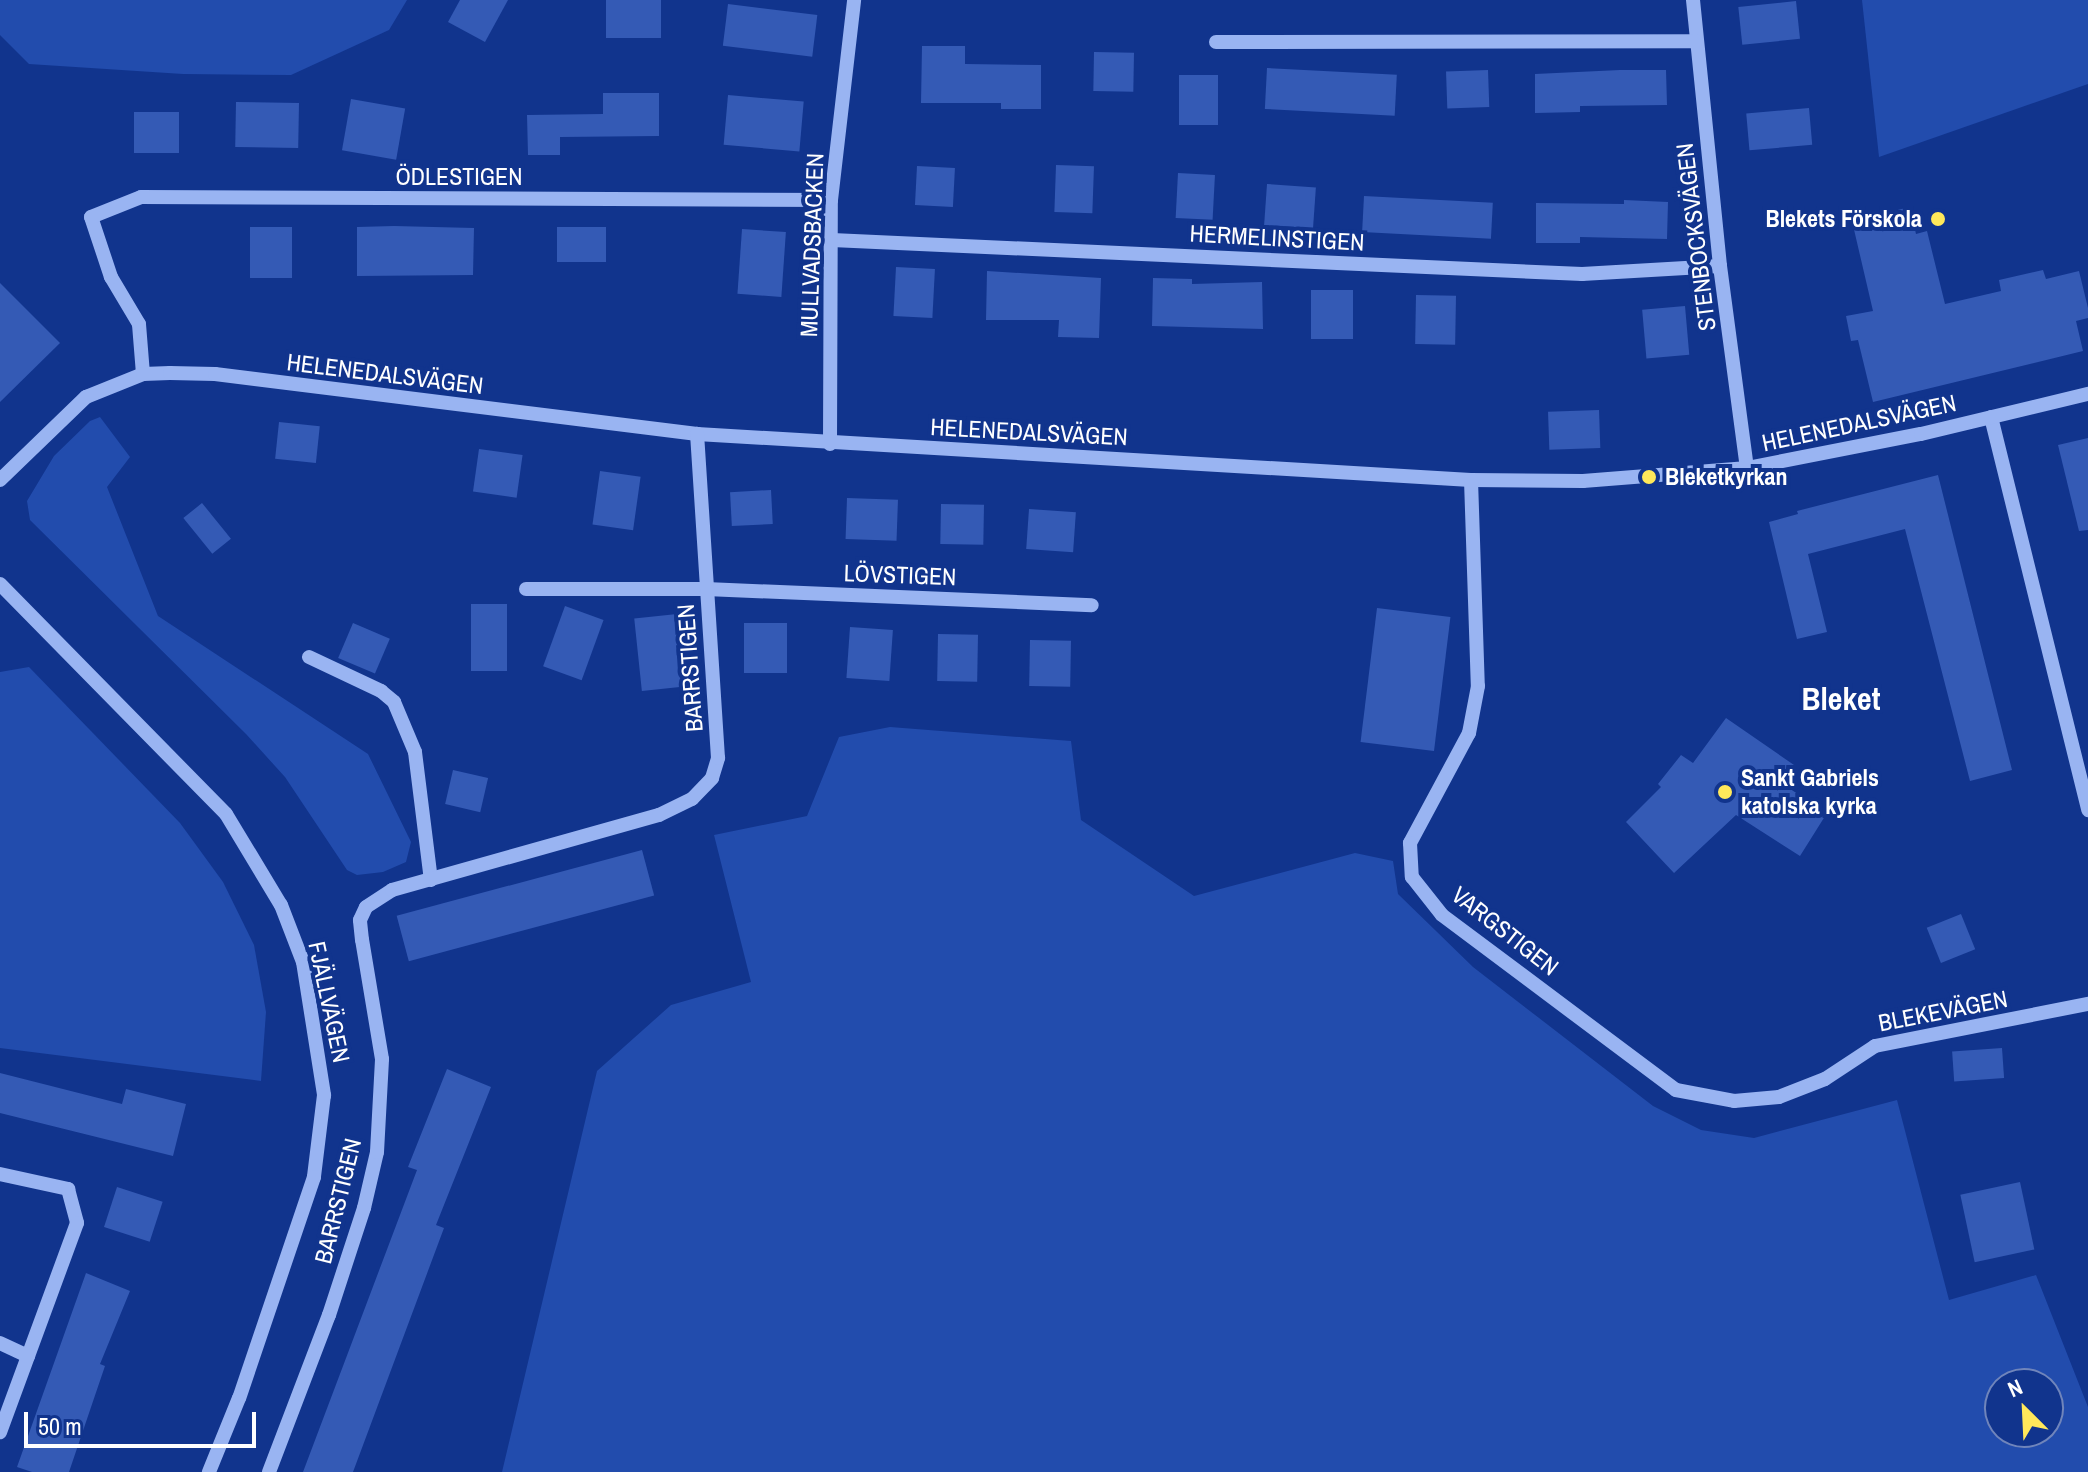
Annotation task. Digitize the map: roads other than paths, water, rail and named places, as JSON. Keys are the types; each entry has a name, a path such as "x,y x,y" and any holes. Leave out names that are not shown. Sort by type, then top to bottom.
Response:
{"street":[{"name":"MULLVADSBACKEN","path":"830,444 831,200 854,0"},
{"name":"STENBOCKSVÄGEN","path":"1693,0 1720,266 1747,468"},
{"path":"1216,42 1696,41"},
{"name":"ÖDLESTIGEN","path":"143,374 139,324 111,277 91,217 141,197 831,200"},
{"name":"HERMELINSTIGEN","path":"832,240 1582,274 1720,266"},
{"name":"HELENEDALSVÄGEN","path":"0,480 86,397 143,374 215,374 697,434 1471,480 1583,481 1747,468 2088,394"},
{"path":"1991,417 2088,810"},
{"name":"BARRSTIGEN","path":"269,1472 329,1315 364,1208 377,1152 382,1059 360,920 366,907 380,896 659,815 692,799 712,778 718,758 697,434"},
{"name":"VARGSTIGEN","path":"1471,480 1478,686 1469,733 1410,843 1412,877 1442,915 1676,1090"},
{"name":"FJÄLLVÄGEN","path":"0,584 226,814 281,905 303,962 324,1095 314,1177 239,1398 209,1472"},
{"name":"BARRSTIGEN","path":"526,589 706,589"},
{"name":"LÖVSTIGEN","path":"706,589 1092,605"},
{"path":"309,657 381,691 394,702 415,752 431,880"},
{"name":"BLEKEVÄGEN","path":"1676,1090 1734,1101 1779,1097 1825,1079 1875,1046 2088,1004"},
{"path":"0,1174 68,1189 75,1202 77,1223 0,1432"},
{"path":"0,1343 28,1356"}],"place":[{"name":"Blekets Förskola","path":"1938,219"},
{"name":"Bleketkyrkan","path":"1649,477"},
{"name":"Sankt Gabriels katolska kyrka","path":"1725,792"}],"district":[{"name":"Bleket","path":"1841,699"}]}
